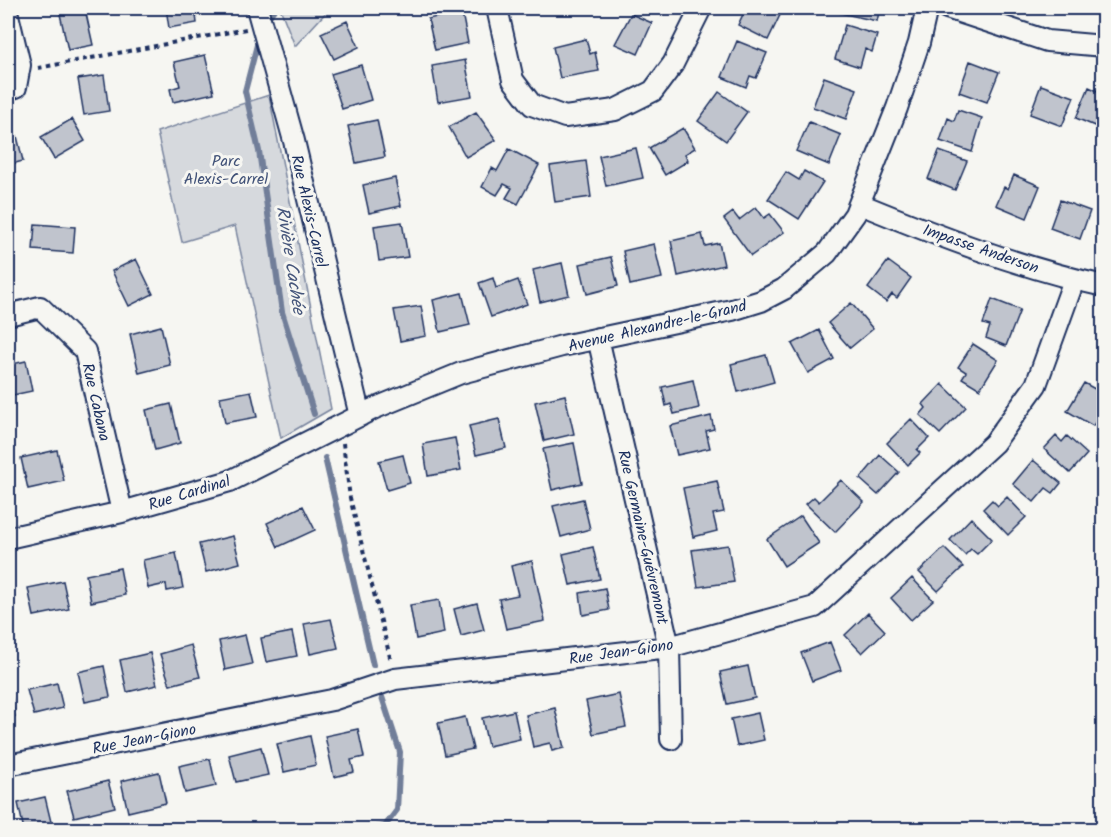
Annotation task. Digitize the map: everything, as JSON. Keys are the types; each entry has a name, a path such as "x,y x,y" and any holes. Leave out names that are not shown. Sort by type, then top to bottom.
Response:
{"street":[{"path":"497,8 513,80 532,105 565,117 615,110 653,92 674,64 701,8"},
{"name":"Avenue Alexandre-le-Grand","path":"360,416 461,373 598,338 732,310 773,295 803,276 844,233 860,204 913,62 927,8"},
{"path":"947,8 1047,41 1104,46"},
{"path":"8,15 19,71 16,87 8,89"},
{"name":"Rue Alexis-Carrel","path":"259,17 294,141 360,416"},
{"name":"Impasse Anderson","path":"860,204 982,250 1074,280 1104,286"},
{"name":"Rue Jean-Giono","path":"8,765 332,700 395,679 669,646 815,607 994,443 1036,385 1074,280"},
{"name":"Rue Cabana","path":"8,315 40,307 85,351 122,512"},
{"name":"Rue Germaine-Guévremont","path":"598,338 669,646 671,739"},
{"name":"Rue Cardinal","path":"8,538 122,512 230,481 360,416"}],"path":[{"path":"19,71 259,17"},
{"path":"344,445 350,498 392,664"}],"green space":[{"path":"280,8 330,8 295,46"},
{"name":"Parc Alexis-Carrel","path":"269,95 331,409 281,438 235,226 182,242 157,132"}],"building":[{"path":"166,8 195,8 197,23 169,28"},
{"path":"435,8 461,8 468,43 435,50 428,19 437,17"},
{"path":"746,8 770,8 781,13 768,40 738,25"},
{"path":"841,8 880,8 877,21 840,13"},
{"path":"85,9 93,45 68,50 60,14"},
{"path":"631,14 652,23 638,54 615,44"},
{"path":"347,21 359,47 334,59 321,33"},
{"path":"845,25 877,35 872,52 865,49 860,67 835,59"},
{"path":"586,39 590,54 595,52 599,71 560,78 553,47"},
{"path":"737,41 767,53 756,78 750,76 746,87 722,77"},
{"path":"205,55 214,93 173,102 170,89 180,86 174,62"},
{"path":"465,60 472,96 438,102 432,66"},
{"path":"970,61 999,72 987,102 959,92"},
{"path":"361,65 371,100 342,109 331,74"},
{"path":"104,75 109,111 84,115 78,79"},
{"path":"824,77 857,89 846,119 813,107"},
{"path":"1041,85 1074,97 1062,126 1030,114"},
{"path":"1089,87 1104,94 1104,130 1076,118"},
{"path":"719,92 747,112 726,141 698,121"},
{"path":"958,110 982,118 972,152 940,141 948,118 954,121"},
{"path":"476,112 496,140 466,157 449,127"},
{"path":"72,119 85,141 54,159 41,137"},
{"path":"377,120 385,157 356,163 348,126"},
{"path":"809,122 841,135 829,165 796,151"},
{"path":"683,128 695,148 685,154 688,161 665,175 649,148"},
{"path":"17,136 23,161 8,165 8,139"},
{"path":"636,148 643,178 606,186 599,156"},
{"path":"509,149 539,165 518,204 506,198 512,188 504,184 497,195 482,187 492,168 497,171"},
{"path":"939,151 967,161 955,190 928,179"},
{"path":"586,161 591,197 555,202 550,166"},
{"path":"804,171 823,182 799,219 768,199 786,172 799,180"},
{"path":"1014,175 1040,186 1027,218 996,205 1004,187 1008,189"},
{"path":"395,178 401,206 369,213 363,185"},
{"path":"1060,200 1090,211 1080,239 1050,228"},
{"path":"756,207 764,218 770,214 784,232 751,256 724,219 733,212 739,220"},
{"path":"402,222 408,257 379,261 374,226"},
{"path":"35,224 75,227 73,253 33,250"},
{"path":"702,234 705,246 719,243 724,265 678,276 671,241"},
{"path":"654,244 662,278 630,285 623,251"},
{"path":"611,257 618,286 587,294 580,264"},
{"path":"136,259 153,294 129,306 112,271"},
{"path":"888,261 911,278 897,298 892,294 886,302 868,288"},
{"path":"562,263 569,295 540,302 533,270"},
{"path":"493,278 496,288 518,280 527,304 491,317 479,283"},
{"path":"462,293 470,325 440,332 433,300"},
{"path":"992,299 1020,310 1006,346 986,338 990,326 983,324"},
{"path":"851,303 873,329 850,348 828,323"},
{"path":"421,306 426,336 400,341 394,310"},
{"path":"161,326 170,365 139,373 130,334"},
{"path":"819,330 834,359 808,373 792,344"},
{"path":"973,344 998,360 980,389 962,378 966,372 958,367"},
{"path":"766,355 774,382 738,392 731,364"},
{"path":"26,361 32,391 8,396 8,365"},
{"path":"693,380 699,408 674,414 671,404 666,406 662,387"},
{"path":"1084,383 1104,394 1104,409 1093,426 1067,411"},
{"path":"942,384 966,407 940,434 920,415 926,408 923,404"},
{"path":"251,391 257,417 225,423 220,397"},
{"path":"565,395 574,434 544,441 535,402"},
{"path":"171,404 180,443 155,450 146,410"},
{"path":"711,416 714,429 706,431 710,448 677,455 670,426"},
{"path":"499,419 506,448 476,455 469,426"},
{"path":"911,419 929,438 917,450 920,453 908,465 887,443"},
{"path":"1056,436 1062,442 1067,436 1087,454 1070,473 1044,449"},
{"path":"455,438 461,470 428,476 423,444"},
{"path":"574,443 582,483 552,490 543,449"},
{"path":"57,450 64,481 28,489 21,458"},
{"path":"403,455 410,483 387,490 379,461"},
{"path":"880,455 899,472 878,495 860,479"},
{"path":"1033,460 1061,483 1053,493 1046,488 1034,502 1013,484"},
{"path":"841,480 864,502 835,532 806,504 814,497 819,502"},
{"path":"717,481 724,512 713,514 717,531 693,537 683,488"},
{"path":"1007,497 1026,517 1008,535 983,509 992,500 998,506"},
{"path":"583,499 590,529 561,537 553,506"},
{"path":"303,506 315,530 278,547 267,523"},
{"path":"801,516 819,543 784,566 767,539"},
{"path":"971,518 992,539 977,554 971,549 965,555 950,540"},
{"path":"233,536 240,563 206,572 199,544"},
{"path":"728,545 734,582 698,587 692,550"},
{"path":"593,547 600,579 570,585 563,554"},
{"path":"944,548 963,567 938,591 919,572"},
{"path":"176,553 183,588 167,591 166,584 148,588 143,560"},
{"path":"532,561 545,621 506,629 499,599 518,595 511,566"},
{"path":"120,568 125,595 91,602 86,575"},
{"path":"912,578 933,600 911,620 891,598"},
{"path":"63,581 69,609 34,616 28,588"},
{"path":"605,588 609,610 583,615 580,593"},
{"path":"439,600 444,633 416,639 410,605"},
{"path":"477,603 484,630 461,636 454,609"},
{"path":"868,613 885,631 862,653 845,635"},
{"path":"331,619 338,648 310,654 304,624"},
{"path":"292,632 297,656 266,662 261,638"},
{"path":"245,635 252,664 225,670 219,641"},
{"path":"830,642 841,670 812,681 801,653"},
{"path":"191,645 200,677 170,685 160,654"},
{"path":"150,653 157,685 127,692 120,660"},
{"path":"104,666 110,697 85,702 78,672"},
{"path":"748,666 755,698 727,704 720,672"},
{"path":"57,683 63,708 34,715 27,690"},
{"path":"8,685 15,717 8,718"},
{"path":"619,694 626,727 593,734 586,701"},
{"path":"555,708 564,748 552,751 550,743 533,747 526,715"},
{"path":"514,711 520,739 488,746 482,718"},
{"path":"758,713 764,740 737,746 731,719"},
{"path":"465,717 473,749 445,755 438,723"},
{"path":"358,729 364,757 351,760 354,772 334,777 325,736"},
{"path":"310,736 316,765 284,772 277,744"},
{"path":"261,747 268,775 236,782 229,755"},
{"path":"210,759 216,786 185,793 179,766"},
{"path":"159,772 166,803 128,812 121,781"},
{"path":"108,781 115,807 74,817 67,791"},
{"path":"45,797 52,826 24,830 18,803"}],"waterway":[{"name":"Rivière Cachée","path":"265,22 275,8"},
{"name":"Rivière Cachée","path":"259,37 245,91 259,151 282,312 314,414"},
{"name":"Rivière Cachée","path":"325,458 373,665"},
{"name":"Rivière Cachée","path":"366,830 385,826 397,810 400,752 382,697"}]}
